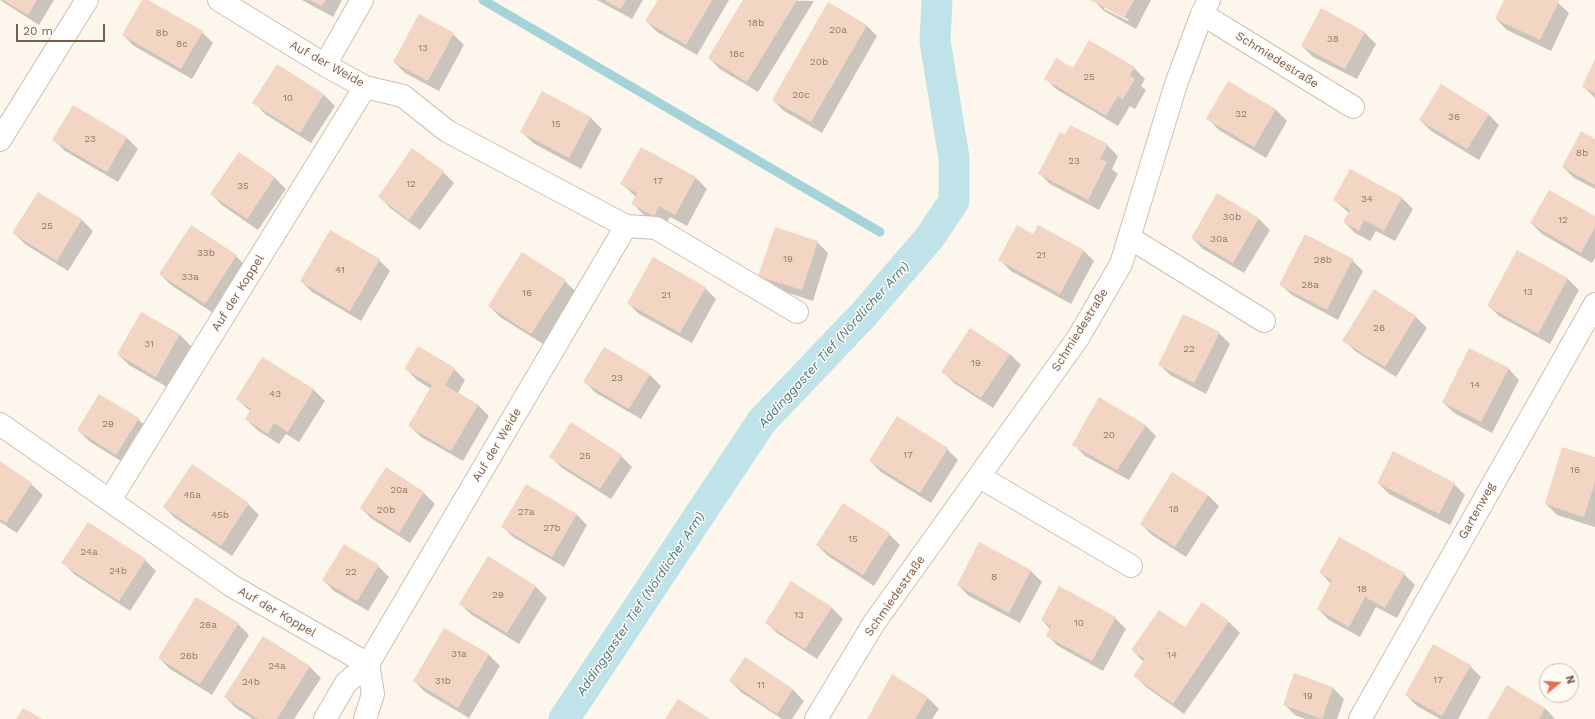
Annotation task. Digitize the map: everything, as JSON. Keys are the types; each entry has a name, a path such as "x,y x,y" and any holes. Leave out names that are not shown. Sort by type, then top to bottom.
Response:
{"street":[{"path":"0,140 87,0"},
{"name":"Auf der Weide","path":"219,0 325,65 365,87 403,96 447,131 626,226 656,228 797,312"},
{"path":"325,65 362,0"},
{"name":"Schmiedestraße","path":"816,719 874,623 980,477 1078,338 1121,264 1176,84 1205,7 1353,106"},
{"name":"Auf der Koppel","path":"110,500 365,87"},
{"name":"Auf der Weide","path":"325,719 346,682 368,664 626,226"},
{"path":"1130,238 1264,321"},
{"name":"Gartenweg","path":"1361,719 1595,304"},
{"name":"Auf der Koppel","path":"0,424 232,586 368,664"},
{"path":"980,477 1131,566"},
{"path":"365,719 373,694 368,664"}],"building":[{"path":"3,0 37,0 28,15"},
{"path":"142,0 148,0 203,31 181,69 122,35"},
{"path":"310,0 326,0 322,6"},
{"path":"604,0 626,0 621,9"},
{"path":"658,0 712,0 686,45 645,21"},
{"path":"743,0 797,0 747,82 708,58"},
{"path":"1090,0 1134,0 1124,18"},
{"path":"1504,0 1559,1 1540,40 1495,19"},
{"path":"828,2 867,25 811,122 772,100"},
{"path":"1321,8 1365,32 1345,69 1301,46"},
{"path":"419,14 454,33 428,81 393,62"},
{"path":"1089,40 1135,67 1130,75 1135,79 1123,99 1118,96 1106,116 1044,79 1056,58 1073,68"},
{"path":"1595,59 1595,93 1582,87"},
{"path":"277,64 324,94 300,133 252,103"},
{"path":"1228,81 1276,109 1254,147 1206,119"},
{"path":"1441,84 1489,114 1467,149 1419,120"},
{"path":"542,91 591,117 569,158 520,132"},
{"path":"73,105 127,137 107,172 52,140"},
{"path":"1070,125 1108,144 1100,159 1107,162 1088,200 1038,174 1060,132 1065,135"},
{"path":"1581,131 1595,139 1595,185 1562,167"},
{"path":"641,147 696,177 675,215 659,206 654,216 631,204 637,193 620,184"},
{"path":"412,148 444,171 409,220 378,197"},
{"path":"239,152 275,177 247,219 210,194"},
{"path":"1350,169 1402,197 1384,231 1364,220 1359,231 1343,222 1350,210 1333,200"},
{"path":"1549,190 1595,216 1595,227 1581,253 1530,223"},
{"path":"38,192 82,219 57,261 12,233"},
{"path":"1217,193 1259,218 1233,263 1191,238"},
{"path":"191,225 237,255 205,304 159,274"},
{"path":"1017,225 1033,234 1038,225 1084,250 1060,294 998,260"},
{"path":"775,227 818,241 802,290 758,276"},
{"path":"330,230 380,259 350,311 300,281"},
{"path":"1305,234 1353,259 1327,310 1279,285"},
{"path":"1517,250 1568,278 1538,334 1487,306"},
{"path":"522,252 566,280 531,334 488,306"},
{"path":"653,257 706,287 680,333 627,303"},
{"path":"1374,289 1416,316 1385,367 1342,341"},
{"path":"141,312 180,334 156,377 117,354"},
{"path":"1183,314 1220,332 1194,383 1158,365"},
{"path":"970,328 1010,354 981,398 941,372"},
{"path":"418,346 455,368 445,385 478,405 451,451 408,426 432,385 404,369"},
{"path":"604,347 650,374 629,409 583,382"},
{"path":"1469,348 1509,368 1481,422 1442,402"},
{"path":"262,357 314,389 288,432 274,423 268,434 245,419 251,409 236,399"},
{"path":"99,394 139,418 116,455 77,430"},
{"path":"1099,397 1146,425 1117,470 1072,445"},
{"path":"897,416 948,448 920,493 869,461"},
{"path":"571,422 622,455 600,489 549,457"},
{"path":"1562,447 1595,457 1595,482 1584,517 1545,504"},
{"path":"1393,451 1455,483 1439,514 1377,483"},
{"path":"0,461 32,483 6,523 0,519"},
{"path":"192,464 249,503 221,546 163,507"},
{"path":"386,467 424,492 399,533 360,508"},
{"path":"1172,472 1208,495 1175,547 1140,524"},
{"path":"526,484 577,514 552,557 501,527"},
{"path":"843,503 890,533 863,575 816,545"},
{"path":"88,522 146,559 119,601 61,563"},
{"path":"1339,537 1405,573 1385,608 1365,597 1349,627 1317,609 1332,580 1319,573"},
{"path":"979,542 1031,570 1009,613 957,585"},
{"path":"344,544 379,565 357,601 322,580"},
{"path":"488,556 536,586 507,633 459,604"},
{"path":"791,581 832,607 805,649 765,623"},
{"path":"1059,586 1116,617 1092,661 1046,636 1051,626 1041,620"},
{"path":"196,597 239,623 200,684 158,658"},
{"path":"1202,602 1229,621 1173,704 1133,676 1145,659 1131,650 1159,610 1185,627"},
{"path":"444,628 489,654 458,708 413,681"},
{"path":"263,636 310,666 277,719 258,719 224,697"},
{"path":"1433,644 1471,665 1442,716 1405,695"},
{"path":"745,657 793,689 777,714 729,681"},
{"path":"1294,673 1333,687 1322,719 1283,705"},
{"path":"892,674 928,697 915,719 867,719"},
{"path":"1507,685 1545,708 1539,719 1487,719"},
{"path":"678,699 710,719 665,719"},
{"path":"23,708 42,719 16,719"}],"waterway":[{"path":"483,0 880,232"},
{"name":"Addinggaster Tief (Nördlicher Arm)","path":"564,719 762,421 864,314 930,237 954,201 954,158 935,41 937,0"}]}
